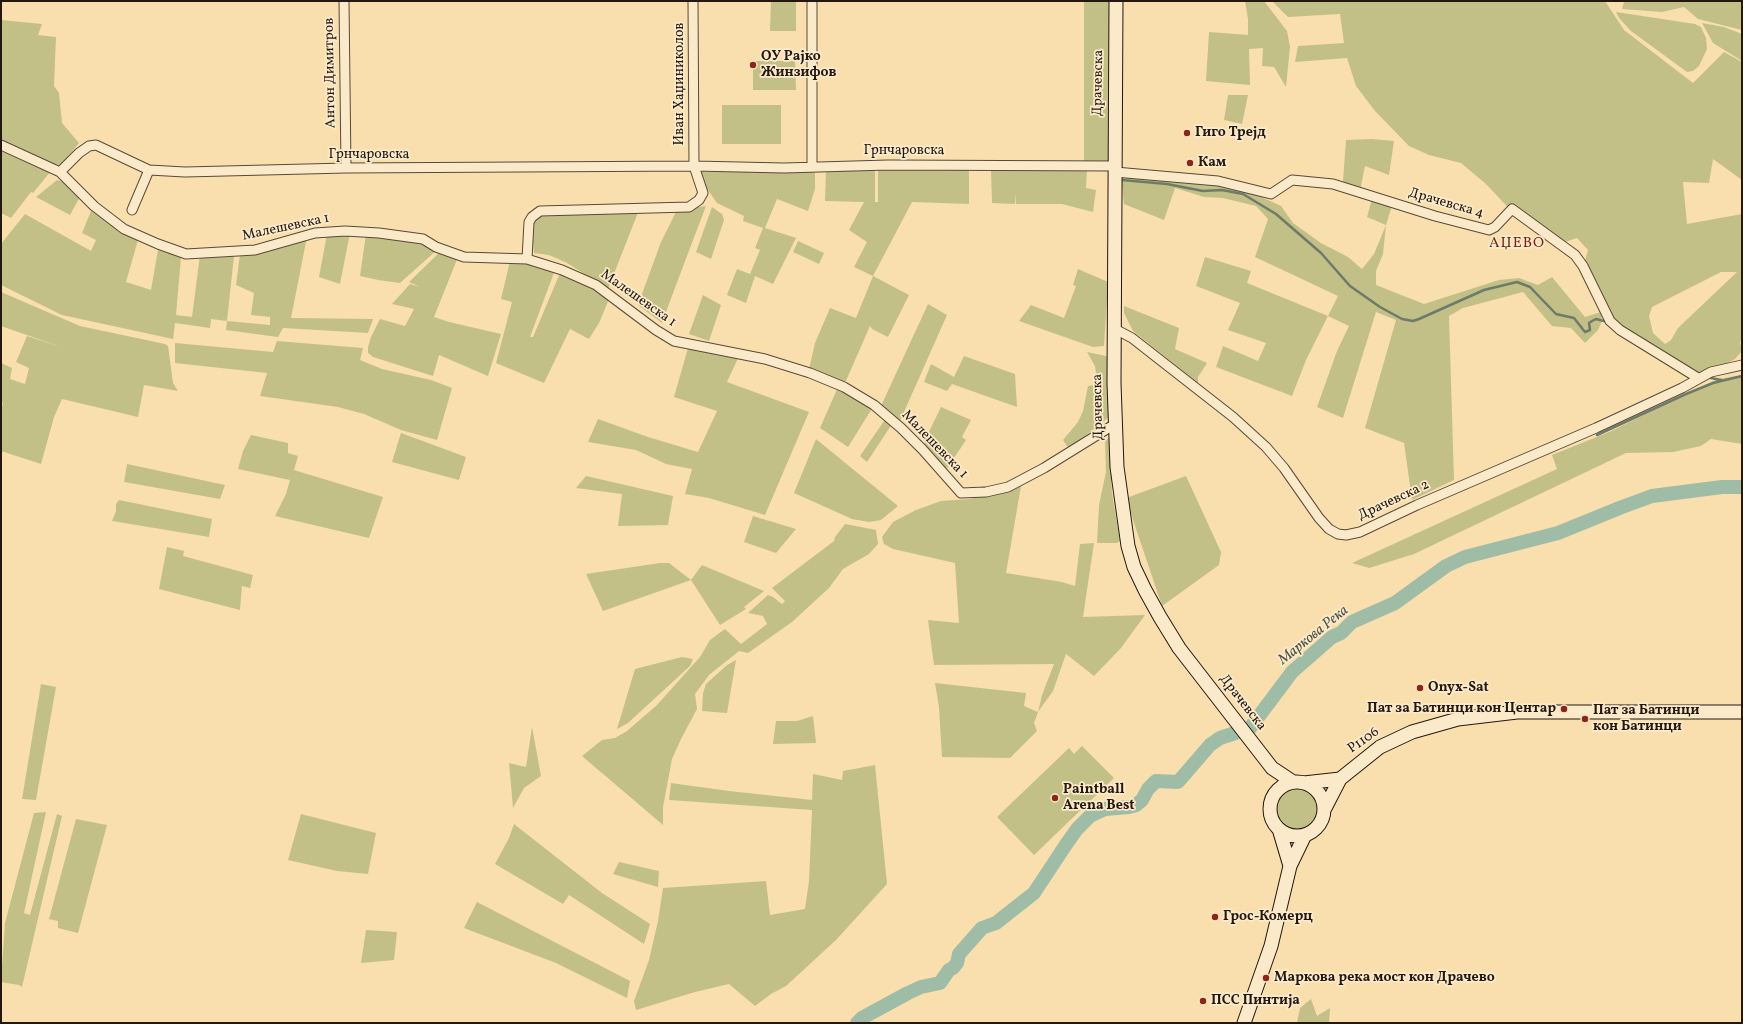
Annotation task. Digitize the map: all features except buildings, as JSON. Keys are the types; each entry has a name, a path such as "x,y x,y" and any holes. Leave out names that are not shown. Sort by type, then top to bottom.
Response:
{"main road":[{"name":"Драчевска","path":"1116,1 1115,424 1117,467 1122,515 1134,567 1160,617 1179,648 1272,768 1298,783"},
{"name":"P1106","path":"1340,779 1380,747 1428,726 1472,716 1517,712 1742,712"},
{"name":"Драчевска","path":"1272,768 1276,792"},
{"path":"1290,866 1279,829 1272,818 1270,811 1276,792 1284,786 1298,783 1340,779"},
{"path":"1279,829 1294,836 1305,835 1319,826 1324,810 1340,779"},
{"path":"1298,783 1314,787 1321,795 1324,810"},
{"path":"1244,1023 1271,946 1290,866 1305,835"}],"street":[{"name":"Антон Димитров","path":"344,1 346,168"},
{"name":"Иван Хаџиниколов","path":"693,1 694,166"},
{"path":"812,1 812,166"},
{"name":"Малешевска 1","path":"1,145 60,172 94,206 124,229 186,254 255,250 315,234 345,231 379,233 423,239 436,248 464,257 527,259 580,277 596,285 656,330 674,341 765,359 810,373 844,387 874,405 903,430 961,493 986,492 1008,487 1044,468 1115,424"},
{"name":"Грнчаровска","path":"60,172 79,153 89,146 96,145 149,170 185,172 346,168 694,166 784,168 812,166 1115,169"},
{"path":"527,259 529,222 537,212 545,210 580,211 690,207 699,200 703,193 694,166"},
{"name":"Драчевска 4","path":"1115,169 1218,181 1270,194 1292,180 1333,184 1435,216 1489,230 1495,227 1512,209 1575,255 1583,266 1610,320 1620,330 1698,378"},
{"path":"132,210 149,170"},
{"name":"Драчевска 2","path":"1115,329 1132,338 1233,417 1275,458 1329,529 1346,536 1360,532 1445,493 1596,428 1682,388 1698,378 1719,369 1742,366"}],"shaded area":[{"path":"771,1 796,1 796,31 770,31"},
{"path":"1084,1 1117,1 1115,166 1084,165"},
{"path":"1245,1 1264,1 1287,31 1290,47 1286,87 1274,67 1262,66 1263,48 1249,49 1250,85 1206,81 1209,32 1248,35 1248,19"},
{"path":"1272,1 1605,1 1624,30 1693,83 1724,52 1742,62 1742,180 1713,159 1709,183 1683,182 1687,224 1742,214 1742,340 1740,342 1742,351 1735,359 1724,365 1712,367 1692,379 1601,313 1602,321 1598,330 1585,343 1571,328 1552,326 1523,292 1463,308 1449,316 1454,480 1412,500 1404,443 1365,428 1396,320 1376,312 1343,418 1317,407 1337,351 1349,326 1328,316 1338,296 1255,257 1268,219 1256,206 1223,198 1204,197 1175,188 1164,220 1124,204 1121,179 1125,176 1244,189 1281,206 1293,223 1321,243 1348,257 1362,269 1374,254 1386,225 1383,254 1376,271 1376,285 1424,304 1499,280 1519,278 1538,285 1552,277 1585,317 1601,312 1585,261 1588,250 1577,238 1562,243 1516,216 1486,184 1461,163 1429,155 1409,146 1375,111 1356,86 1347,58 1295,62 1298,46 1344,43 1340,14 1288,17","holes":["1721,272 1737,272 1678,328 1671,340 1665,344 1653,333 1649,316 1652,307"]},
{"path":"1742,1 1742,30 1698,19 1684,7 1662,12 1622,9 1624,2"},
{"path":"1616,12 1695,24 1701,27 1706,38 1707,49 1699,66 1693,71 1687,72 1631,31 1619,18"},
{"path":"1,20 42,24 38,35 56,37 54,86 59,93 62,123 79,143 61,165 53,164 1,140"},
{"path":"1702,23 1724,27 1742,34 1742,61 1713,43"},
{"path":"753,61 795,61 796,90 753,90"},
{"path":"1228,95 1248,95 1242,124 1224,120"},
{"path":"722,105 781,105 781,144 722,144"},
{"path":"1372,139 1394,141 1389,175 1365,166 1360,191 1345,184 1343,181 1346,140"},
{"path":"1,148 51,171 33,193 31,192 11,218 1,213"},
{"path":"1087,169 1086,188 1096,190 1093,212 1062,204 1016,204 1015,193 1015,204 992,203 991,170"},
{"path":"815,170 815,189 808,211 777,199 765,228 796,238 773,284 755,276 746,303 727,295 737,269 750,274 760,250 755,248 763,228 743,221 744,216 717,203 705,186 699,172 791,172"},
{"path":"826,170 875,171 875,202 878,202 878,170 969,170 969,204 912,202 873,276 854,267 867,242 849,230 864,202 825,201"},
{"path":"57,180 64,182 81,195 70,215 36,197"},
{"path":"1372,199 1392,206 1386,225 1367,217"},
{"path":"93,206 138,240 126,282 151,290 158,250 181,257 176,315 192,317 200,255 234,256 227,321 211,319 210,328 175,323 173,339 62,315 1,285 1,244 25,214 91,251 96,240 82,233"},
{"path":"706,206 662,323 638,305 661,242 677,210"},
{"path":"712,207 722,214 724,220 711,259 696,252"},
{"path":"639,210 608,289 567,263 549,255 534,253 531,225 535,216 551,212"},
{"path":"350,233 340,284 319,277 327,234"},
{"path":"366,234 424,242 438,249 400,283 378,280 360,276"},
{"path":"307,237 291,318 373,319 368,333 283,328 278,337 226,330 227,321 270,325 270,317 251,315 254,293 236,285 240,254"},
{"path":"798,241 824,253 819,264 793,252"},
{"path":"441,251 458,257 434,317 501,334 488,376 439,355 433,376 373,357 368,353 371,337 380,319 405,326 414,309 392,304 410,284 420,287 409,282"},
{"path":"1205,257 1251,271 1247,283 1328,316 1306,360 1292,396 1216,367 1223,346 1258,361 1266,343 1228,330 1240,303 1196,286"},
{"path":"510,261 542,265 555,270 530,337 533,337 560,273 591,288 609,299 599,323 589,339 570,329 544,383 496,363 512,302 501,299"},
{"path":"1078,269 1108,282 1104,346 1093,347 1019,321 1031,305 1064,318 1076,286 1073,285"},
{"path":"873,276 909,295 888,337 872,329 870,326 845,383 809,369 815,343 830,308 856,318"},
{"path":"1,292 80,326 165,344 168,346 173,383 178,391 144,385 138,417 62,399 54,417 41,464 1,451 1,412 3,403 1,402 1,363 12,368 10,379 25,384 29,368 16,362 27,336 61,347 1,326"},
{"path":"703,295 721,305 709,341 689,334"},
{"path":"928,304 947,315 900,421 881,406"},
{"path":"1124,306 1179,328 1175,349 1207,363 1198,377 1198,383 1133,331 1124,313"},
{"path":"277,341 363,348 360,360 382,369 431,380 452,388 437,440 401,430 364,414 338,407 260,396 267,373 175,363 175,343 273,352"},
{"path":"688,348 739,356 727,382 809,412 765,515 709,498 685,494 692,469 666,464 636,450 588,442 598,419 648,437 698,452 717,411 674,397"},
{"path":"1087,352 1106,356 1110,360 1109,417 1069,449 1063,440 1078,422 1083,411 1088,386 1094,385 1097,380 1095,366"},
{"path":"964,356 1015,374 1017,407 952,384 947,391 924,382 931,364 954,377"},
{"path":"1742,375 1742,444 1711,439 1701,446 1673,452 1626,453 1414,554 1369,568 1352,563 1557,469 1552,455 1609,432 1718,379"},
{"path":"838,387 873,407 848,447 820,428"},
{"path":"941,407 971,420 962,437 966,440 946,470 925,445 925,440"},
{"path":"886,418 892,424 867,462 860,456"},
{"path":"401,433 466,457 459,480 392,462"},
{"path":"251,435 288,443 288,453 298,456 294,470 383,497 369,538 275,516 286,494 290,480 238,469 243,451"},
{"path":"1109,438 1112,493 1120,541 1117,543 1097,543 1099,505 1106,472 1105,441"},
{"path":"816,439 898,506 881,520 869,522 852,519 794,493"},
{"path":"127,464 225,485 220,499 124,482"},
{"path":"586,476 673,496 668,525 618,526 622,494 576,488"},
{"path":"1186,476 1221,552 1219,565 1162,606 1129,508 1129,497"},
{"path":"1021,486 1006,573 1062,582 1075,586 1080,544 1094,543 1083,617 1145,615 1121,648 1094,676 1066,654 1053,691 1038,712 1042,695 1054,664 934,665 928,620 959,623 955,563 893,549 884,544 882,537 893,522 916,510 941,501 970,499"},
{"path":"119,500 212,519 209,537 112,521 116,511 116,504"},
{"path":"753,516 796,529 776,553 744,542"},
{"path":"845,524 876,530 878,544 869,554 843,569 829,588 792,622 748,653 739,651 709,675 695,694 697,709 672,759 663,807 663,825 582,756 602,740 615,738 627,731 657,705 700,657 710,640 725,629 741,644 767,624 763,616 748,613 768,595 782,604 785,601 772,588 834,541 835,537"},
{"path":"167,547 184,551 183,556 253,575 250,588 242,586 240,610 159,589"},
{"path":"669,563 691,580 603,611 586,574"},
{"path":"702,565 764,591 744,607 746,609 720,625 691,580"},
{"path":"682,657 693,659 690,666 628,723 617,729 635,669"},
{"path":"736,660 727,713 702,711 703,693 706,684 727,665"},
{"path":"935,683 1026,693 1024,706 1038,712 1034,723 1037,731 1010,758 942,757 939,707"},
{"path":"41,684 56,687 36,800 22,799"},
{"path":"813,716 816,743 773,744 776,721 797,721"},
{"path":"532,727 541,776 524,788 513,808 509,763 526,767"},
{"name":"Paintball Arena Best","path":"1082,746 1114,778 1034,855 997,817 1069,748 1074,754"},
{"path":"875,765 887,884 836,940 786,986 771,994 755,1006 729,984 695,992 636,1010 634,1001 649,960 658,921 663,888 766,881 770,915 805,909 809,881 812,810 669,800 671,783 812,800 813,774 842,780 843,771"},
{"path":"1293,787 1303,787 1311,791 1317,797 1321,805 1321,815 1317,823 1311,829 1303,833 1293,833 1285,829 1279,823 1275,815 1275,805 1279,797 1285,791"},
{"path":"46,812 24,913 30,915 57,814 62,816 22,987 19,985 1,982 5,923 34,813"},
{"path":"301,814 376,833 368,874 337,871 288,860"},
{"path":"76,819 107,825 78,933 58,928 58,921 49,919"},
{"path":"514,824 602,893 650,924 644,944 569,895 563,904 495,864 509,838"},
{"path":"619,862 659,871 658,887 613,874"},
{"path":"477,902 630,981 627,998 556,963 464,928"},
{"path":"366,930 397,932 394,960 361,963"},
{"path":"1311,999 1317,1016 1330,1008 1329,1023 1297,1023 1300,1008"}],"waterway":[{"path":"1122,180 1167,184 1203,191 1222,190 1243,194 1276,214 1321,253 1350,286 1380,307 1402,319 1413,321 1484,290 1517,282 1530,287 1556,314 1574,318 1585,332 1590,330 1589,323 1596,319 1608,322"},
{"path":"1597,435 1713,383 1742,376"},
{"path":"1706,377 1721,380"},
{"name":"Маркова Река","path":"857,1023 862,1018 908,993 921,987 940,983 949,970 957,963 959,954 982,928 996,923 1034,893 1077,829 1090,816 1105,809 1136,805 1142,800 1148,789 1156,781 1178,782 1210,745 1220,738 1250,728 1292,672 1332,637 1341,633 1352,622 1395,603 1446,566 1465,557 1558,533 1652,496 1722,487 1742,487"}],"place":[{"name":"ОУ Рајко Жинзифов","path":"753,65"},
{"name":"Гиго Трејд","path":"1187,133"},
{"name":"Кам","path":"1190,163"},
{"name":"Onyx-Sat","path":"1420,688"},
{"name":"Пат за Батинци кон Центар","path":"1564,709"},
{"name":"Пат за Батинци кон Батинци","path":"1585,719"},
{"name":"Paintball Arena Best","path":"1055,798"},
{"name":"Грос-Комерц","path":"1215,917"},
{"name":"Маркова река мост кон Драчево","path":"1266,978"},
{"name":"ПСС Пинтија","path":"1203,1001"}],"district":[{"name":"АЏЕВО","path":"1517,244"}]}
